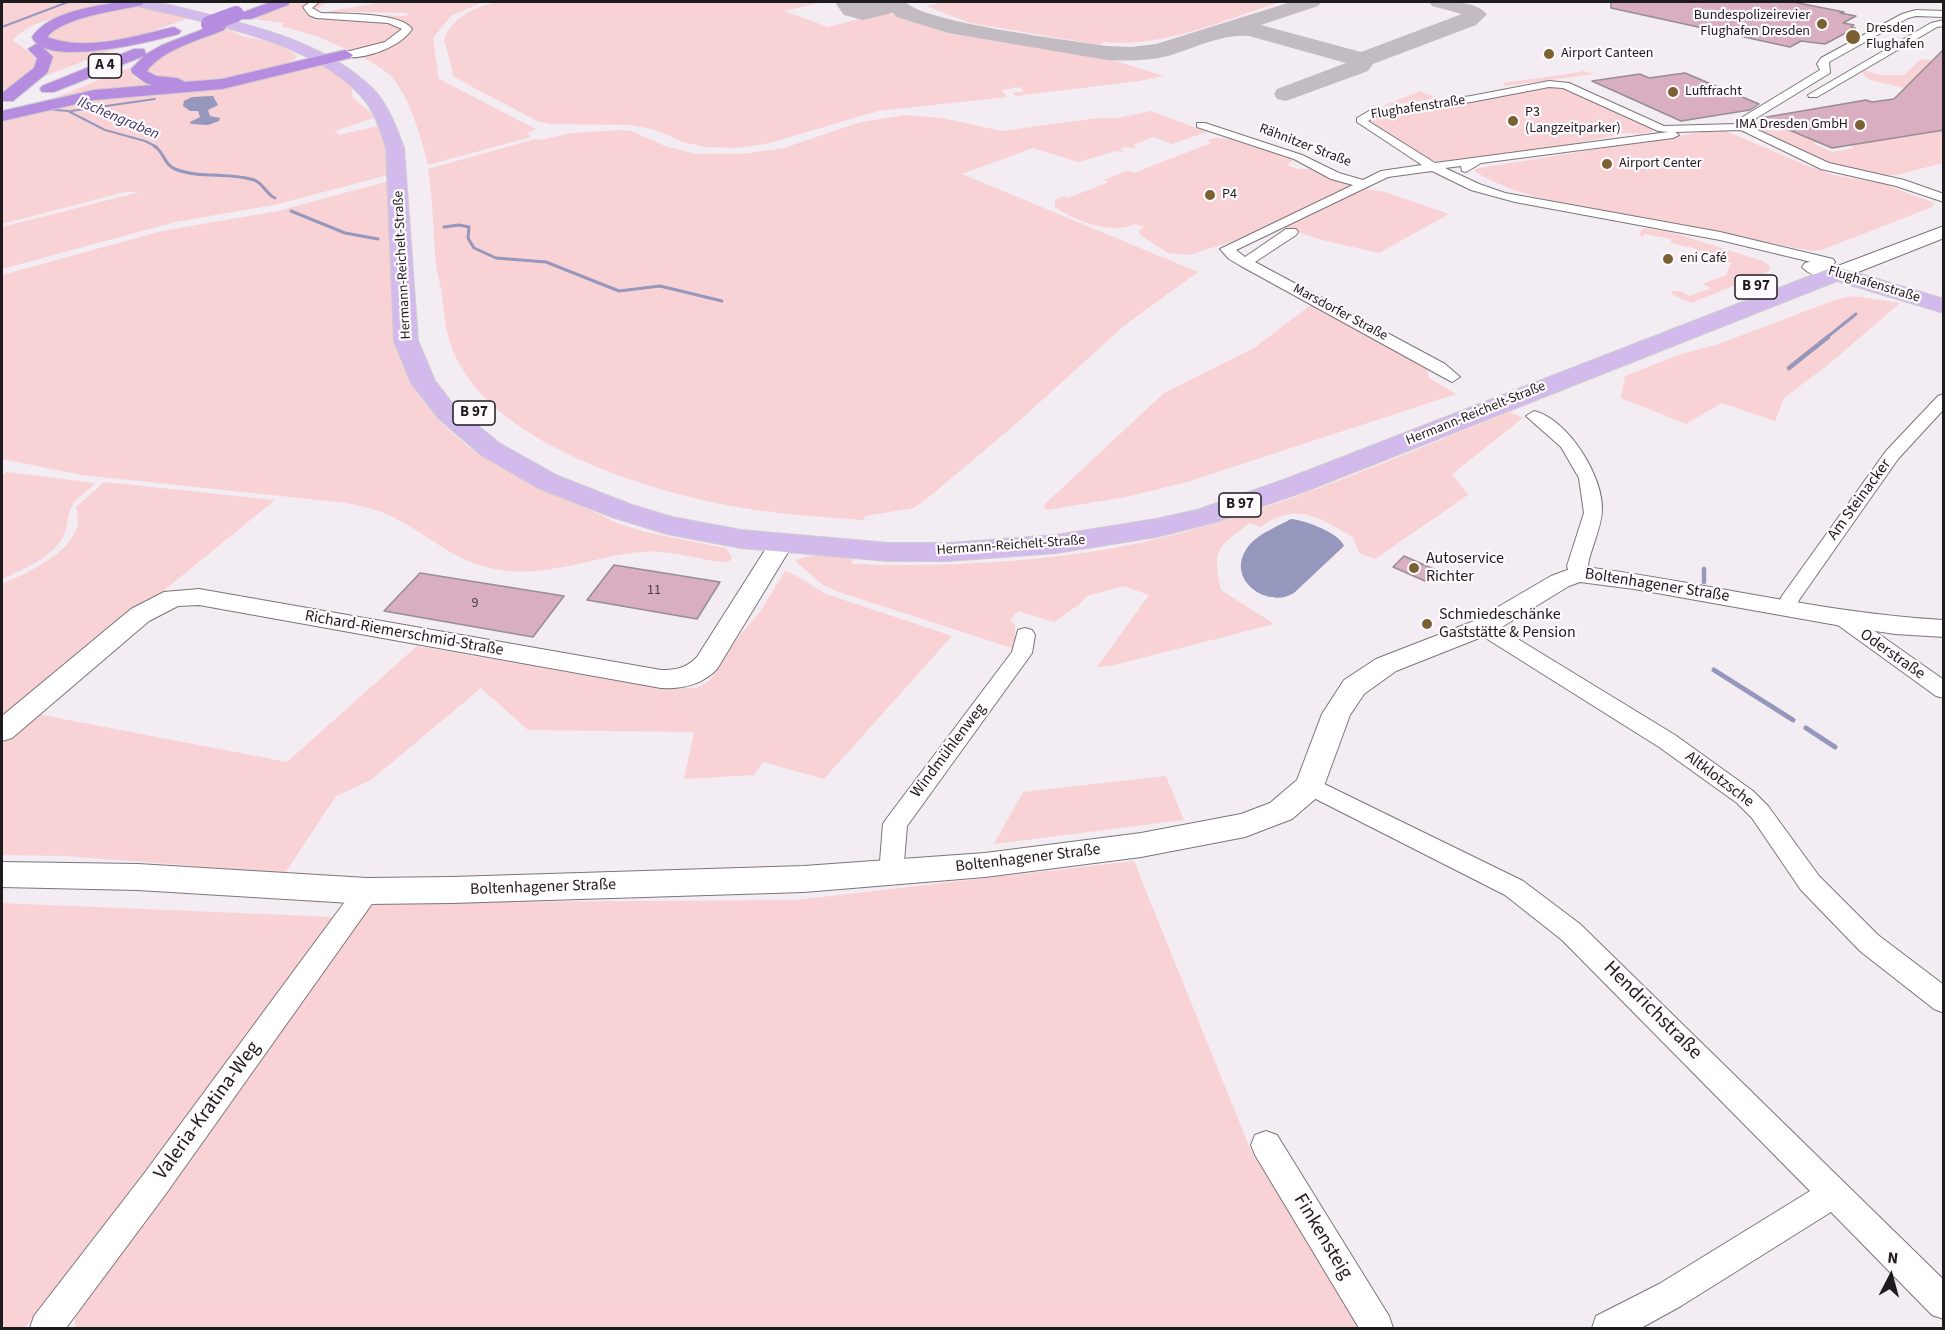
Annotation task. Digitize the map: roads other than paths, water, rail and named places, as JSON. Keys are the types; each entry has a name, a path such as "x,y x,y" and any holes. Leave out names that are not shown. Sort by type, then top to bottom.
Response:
{"highway":[{"path":"3,101 36,74 44,64 45,55 24,39 28,31 42,24 114,4 140,2"},
{"name":"A 4","path":"3,101 267,2"},
{"path":"283,2 240,11 209,24 167,48 139,69 144,77 165,82 198,82 228,79 332,59"},
{"path":"114,4 57,23 43,30 39,38 53,45 87,46 119,43 174,31"},
{"name":"A 4","path":"3,101 174,31 209,24"},
{"path":"2,116 167,48"},
{"path":"2,116 83,97 222,84 294,66 304,50"}],"main road":[{"name":"B 97","path":"140,2 251,32 332,59 364,66"},
{"name":"B 97","path":"171,2 302,37 332,59"},
{"name":"Hermann-Reichelt-Straße","path":"332,59 367,93 385,120 395,148 406,341 423,383 447,414 490,449 548,482 622,511 714,536 991,535 1077,527 1178,508 1258,483 1832,268 1944,231"},
{"name":"Hermann-Reichelt-Straße","path":"387,90 403,121 412,150 426,338 435,364 454,393 484,422 517,446 564,471 636,498 787,535"},
{"name":"Hermann-Reichelt-Straße","path":"1832,268 1944,216"},
{"name":"Flughafenstraße","path":"1832,268 1944,299"},
{"name":"Flughafenstraße","path":"1832,268 1944,306"}],"street":[{"path":"315,2 307,7 319,16 390,20 407,29 404,36 393,42 332,59"},
{"path":"1743,127 1745,120 1826,71 1822,64 1825,60 1905,16 1916,13 1944,14"},
{"path":"1788,93 1814,94 1934,25 1944,23"},
{"name":"Flughafenstraße","path":"1584,210 1525,201 1489,192 1459,180 1361,120 1373,113 1555,84 1574,87 1660,132"},
{"name":"Rähnitzer Straße","path":"1201,125 1298,158 1335,176 1364,184"},
{"path":"1467,175 1466,168 1478,160 1660,132 1679,134 1691,129 1716,126 1743,127 1825,166 1900,183 1944,198"},
{"name":"Rähnitzer Straße","path":"1227,249 1385,174 1478,160"},
{"name":"Flughafenstraße","path":"1435,166 1467,175 1518,195 1701,234 1832,268"},
{"path":"1246,262 1291,232"},
{"name":"Marsdorfer Straße","path":"1227,249 1246,262 1439,367 1452,377"},
{"name":"Am Steinacker","path":"1786,608 1814,563 1892,454 1944,399"},
{"path":"1534,416 1554,430 1582,462 1593,508 1577,566 1578,574"},
{"name":"Richard-Riemerschmid-Straße","path":"2,731 140,615 156,604 173,598 199,597 649,677 679,680 698,673 707,663 787,535"},
{"name":"Boltenhagener Straße","path":"2,874 138,877 367,891 804,879 985,865 1141,845 1245,825 1281,810 1310,786 1336,714 1354,687 1386,665 1483,627 1560,581 1578,574 1634,580 1895,626 1944,629"},
{"name":"Oderstraße","path":"1842,618 1944,691"},
{"name":"Altklotzsche","path":"1483,627 1667,741 1745,797 1760,812 1810,883 1869,943 1944,1001"},
{"name":"Windmühlenweg","path":"891,874 895,824 1022,653 1025,635"},
{"name":"Hendrichstraße","path":"1310,786 1514,888 1571,932 1944,1303"},
{"name":"Valeria-Kratina-Weg","path":"46,1329 161,1176 367,891"},
{"name":"Finkensteig","path":"1266,1145 1377,1329"},
{"path":"1608,1329 1670,1295 1833,1194"}],"water":[{"path":"213,96 218,105 208,110 210,116 220,118 219,121 208,125 191,124 190,122 200,117 198,111 190,111 183,106 184,101 192,97"},
{"path":"1291,519 1329,532 1336,536 1344,546 1294,593 1283,597 1261,594 1251,588 1244,579 1241,568 1243,556 1255,539"}],"waterway":[{"name":"Ilschengraben","path":"2,27 68,2"},
{"path":"71,111 155,99"},
{"name":"Ilschengraben","path":"45,109 68,111 105,130 145,141 157,147"},
{"name":"Ilschengraben","path":"154,146 175,169 194,174 235,176 254,180 275,198"},
{"name":"Ilschengraben","path":"291,211 345,233 378,239"},
{"name":"Ilschengraben","path":"444,227 459,225 469,227 468,238 474,248 496,258 546,262 619,291 660,286 722,301"},
{"path":"1826,338 1856,314"},
{"path":"1789,368 1828,337"},
{"path":"1704,569 1704,582"},
{"path":"1714,670 1793,720"},
{"path":"1806,728 1835,747"}],"place":[{"name":"Bundespolizeirevier Flughafen Dresden","path":"1822,24"},
{"name":"Dresden Flughafen","path":"1853,37"},
{"name":"Airport Canteen","path":"1549,54"},
{"name":"Luftfracht","path":"1673,92"},
{"name":"P3 (Langzeitparker)","path":"1513,121"},
{"name":"IMA Dresden GmbH","path":"1860,125"},
{"name":"Airport Center","path":"1607,164"},
{"name":"P4","path":"1210,195"},
{"name":"eni Café","path":"1668,259"},
{"name":"Autoservice Richter","path":"1414,568"},
{"name":"Schmiedeschänke Gaststätte & Pension","path":"1427,624"}]}
